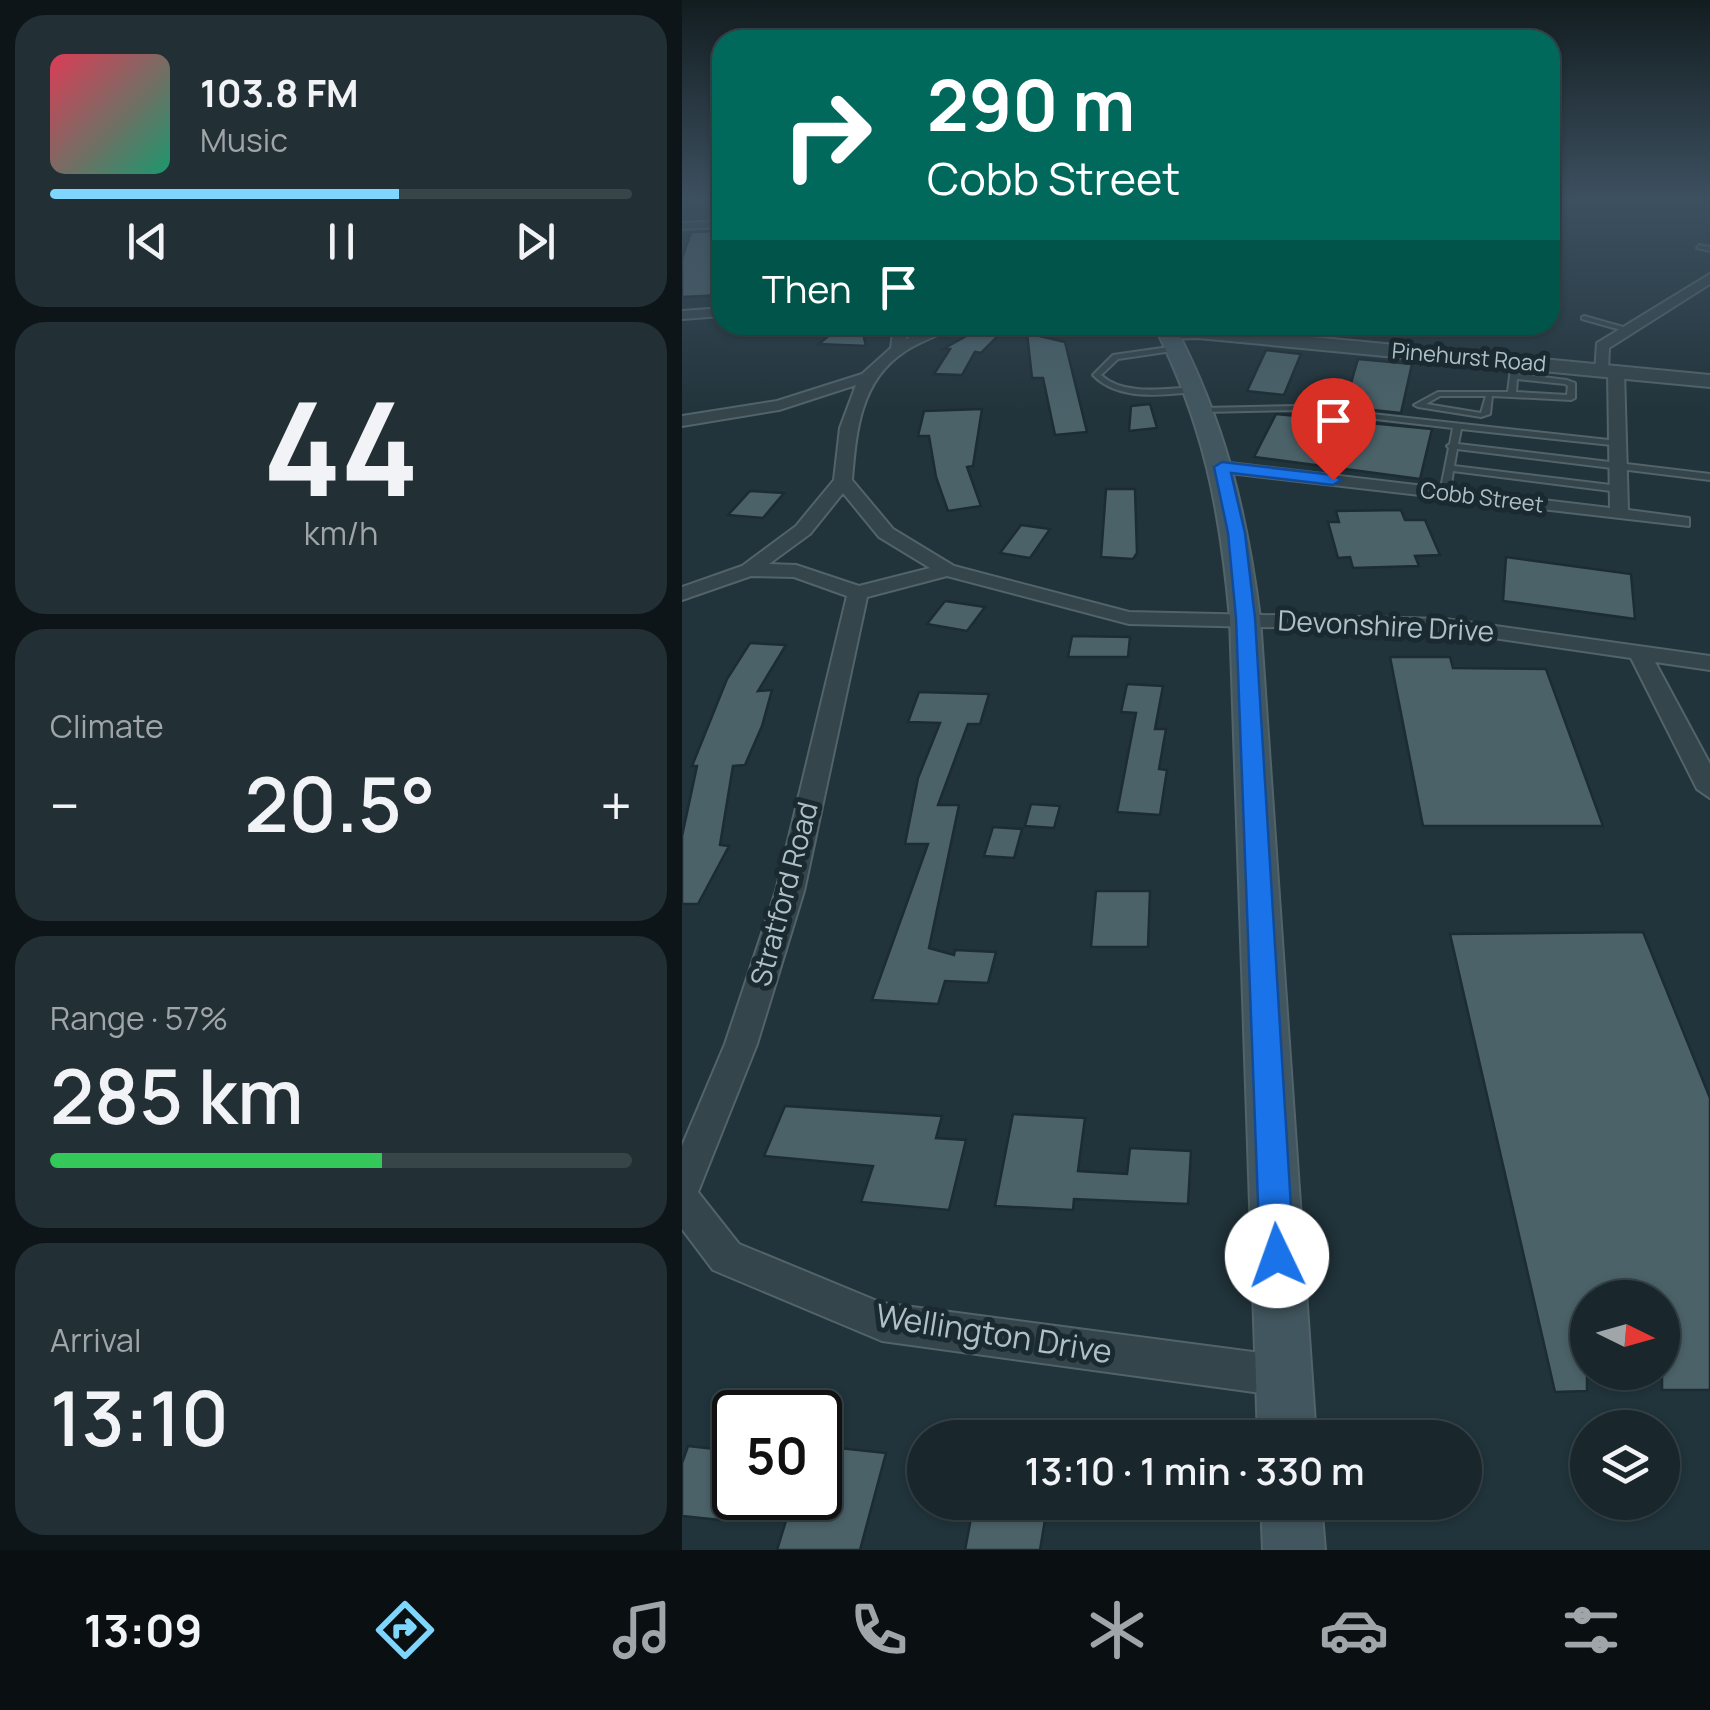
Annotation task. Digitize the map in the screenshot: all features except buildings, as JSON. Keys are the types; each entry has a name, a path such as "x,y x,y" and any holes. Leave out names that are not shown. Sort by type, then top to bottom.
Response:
{"main road":[{"path":"1169,335 1200,400 1222,467 1236,533 1245,618 1286,1420"},
{"path":"1292,1520 1294,1550"}],"street":[{"path":"1619,513 1612,371 1620,348 1614,342 1710,278"},
{"path":"682,315 712,313"},
{"path":"898,349 900,335"},
{"path":"682,421 779,405 867,378 898,349 926,335"},
{"name":"Pinehurst Road","path":"1307,335 1514,369 1612,371 1710,380"},
{"path":"682,594 749,570 803,530 843,481 848,428 867,378"},
{"name":"Cobb Street","path":"1222,467 1682,522"},
{"name":"Devonshire Drive","path":"843,481 886,533 947,570 1129,618 1445,625 1710,663"},
{"path":"749,570 796,572 858,593"},
{"name":"Devonshire Drive","path":"858,593 947,570"},
{"name":"Stratford Road","path":"682,1187 741,1044 790,891 858,593"},
{"path":"1638,652 1710,789"},
{"name":"Wellington Drive","path":"682,1200 726,1257 882,1322 1283,1376"}],"lane":[{"path":"1584,318 1628,330"},
{"path":"1169,335 1116,356 1097,374 1102,382 1119,387 1200,400 1618,444"},
{"path":"1422,405 1432,390 1572,398 1572,386 1514,369 1512,394"},
{"path":"1422,405 1454,393"},
{"path":"1422,405 1481,415 1486,414 1488,396"},
{"path":"1445,493 1457,427"},
{"path":"1451,446 1710,477"},
{"path":"1448,468 1619,489"}],"route":[{"path":"1277,1256 1245,618 1236,533 1222,467 1333,480"}]}
